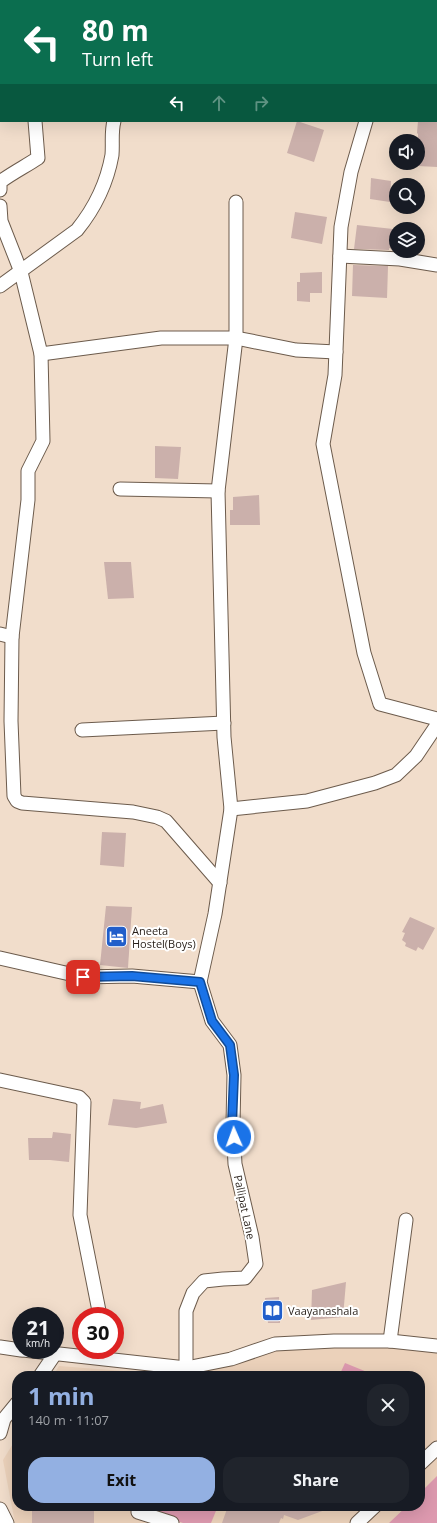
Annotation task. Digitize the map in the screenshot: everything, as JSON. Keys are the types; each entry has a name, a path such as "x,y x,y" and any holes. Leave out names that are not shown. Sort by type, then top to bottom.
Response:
{"street":[{"path":"0,190 0,182 38,158 35,122"},
{"path":"0,286 77,230 86,218 102,191 112,155 114,122"},
{"path":"366,122 352,172 340,227 335,375 322,444 364,653 380,704 437,718"},
{"path":"0,958 83,977 132,976 200,982 215,914 231,809 224,723 218,491 236,338 236,202"},
{"path":"0,206 1,221 21,272 41,354 43,441 28,471 28,500 6,635 6,721 14,796 16,801 22,803 133,812 157,817 166,821 220,883"},
{"path":"340,256 400,259 437,265"},
{"path":"41,354 161,338 236,338 296,350 336,352"},
{"path":"120,490 218,491"},
{"path":"82,730 224,723"},
{"path":"231,809 307,801 375,784 396,775 416,756 437,725"},
{"name":"Pallipat Lane","path":"186,1368 186,1312 193,1293 204,1281 245,1278 256,1264 252,1237 235,1164 232,1124 234,1075 230,1045 212,1021 200,982"},
{"path":"0,1080 79,1097 84,1102 80,1215 98,1307"},
{"path":"390,1341 406,1220"},
{"path":"124,1358 186,1368 231,1359 275,1344 334,1341 390,1341 437,1346"},
{"path":"0,1347 12,1349"},
{"path":"43,1371 52,1359"},
{"path":"0,1433 4,1419 12,1409"},
{"path":"425,1459 437,1448"},
{"path":"0,1509 7,1523"},
{"path":"357,1523 370,1511"},
{"path":"138,1512 172,1523"}],"shaded area":[{"path":"389,1343 437,1352 437,1523 15,1523 13,1511 425,1511 425,1371 203,1371 278,1346"},
{"path":"345,1363 365,1371 341,1371"},
{"path":"59,1366 124,1371 56,1371"},
{"path":"12,1445 12,1507 3,1460"},
{"path":"437,1476 437,1523 389,1523 402,1511 425,1511 425,1488"},
{"path":"147,1511 216,1511 211,1523 183,1523"}],"building":[{"path":"297,122 324,130 314,162 287,153"},
{"path":"418,122 437,122 437,167 425,166 425,134 418,134"},
{"path":"371,178 389,181 389,202 370,199"},
{"path":"295,212 327,217 322,244 291,238"},
{"path":"357,225 389,229 389,250 354,249"},
{"path":"353,265 388,266 387,298 352,296"},
{"path":"322,272 322,293 310,293 310,302 297,301 297,282 300,282 300,273"},
{"path":"155,446 181,447 178,479 155,478"},
{"path":"259,495 260,525 230,525 230,510 233,510 233,497"},
{"path":"104,562 131,562 134,598 108,599"},
{"path":"102,832 126,833 124,867 100,865"},
{"name":"Aneeta Hostel(Boys)","path":"106,906 132,907 128,968 100,965"},
{"path":"410,917 435,928 423,950 418,947 416,951 405,946 406,943 402,940 405,933 402,932"},
{"path":"113,1099 141,1102 140,1109 163,1104 167,1123 136,1128 108,1125"},
{"path":"53,1132 71,1134 69,1162 29,1160 28,1138 52,1138"},
{"path":"346,1282 343,1317 311,1320 312,1290"},
{"name":"Vaayanashala","path":"279,1297 280,1323 268,1323 265,1298"},
{"path":"32,1511 94,1511 94,1523 32,1523"},
{"path":"226,1511 322,1511 298,1520 284,1515 283,1519 281,1518 279,1523 222,1523"}],"place":[{"name":"Aneeta Hostel(Boys)","path":"116,936"},
{"name":"Vaayanashala","path":"273,1310"}],"route":[{"path":"83,977 132,976 200,982 212,1021 230,1045 234,1075 232,1124 234,1137"}]}
